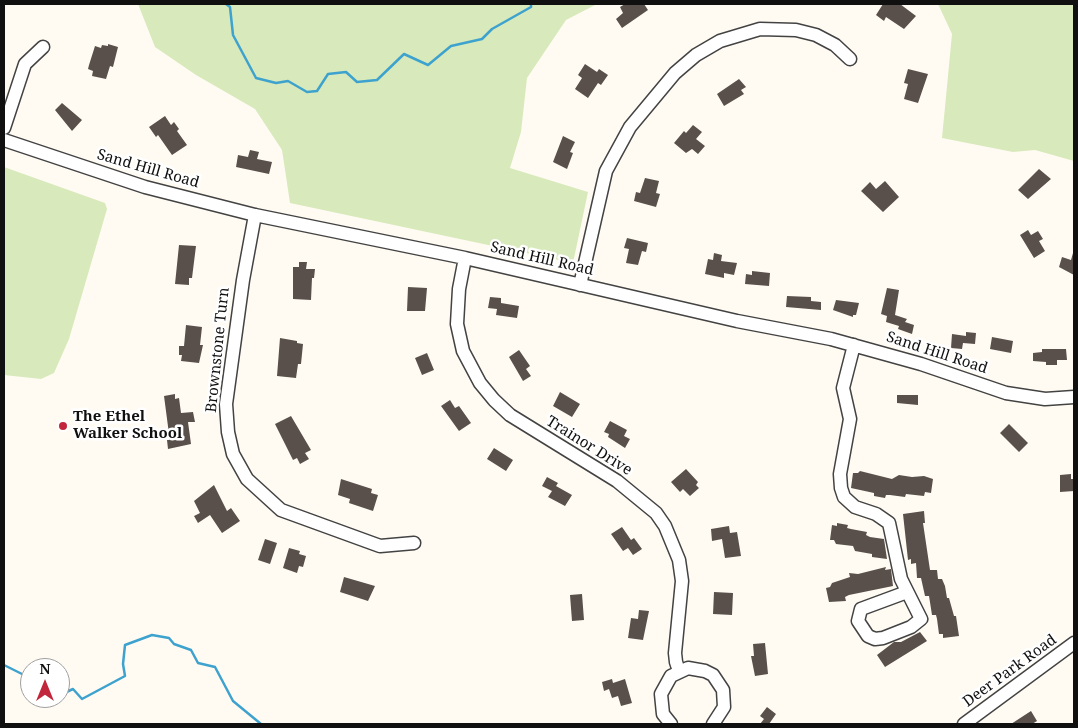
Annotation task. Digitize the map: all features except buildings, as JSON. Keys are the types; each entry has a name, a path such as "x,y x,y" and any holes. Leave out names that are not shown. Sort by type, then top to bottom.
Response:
{"street":[{"path":"580,285 606,171 630,127 675,73 696,55 720,41 760,29 796,30 816,35 835,45 850,59"},
{"path":"4,128 25,64 43,47"},
{"name":"Sand Hill Road","path":"4,140 145,187 255,215 465,258 854,345 921,364 1006,393 1045,399 1074,397"},
{"name":"Brownstone Turn","path":"255,215 243,280 226,404 228,432 233,454 247,479 281,510 380,546 414,543"},
{"name":"Trainor Drive","path":"465,258 459,290 457,324 463,351 480,383 510,415 617,481 656,513 665,526 679,560 682,581 675,653 676,662 680,670"},
{"path":"854,345 844,388 850,419 840,474 841,488 844,497 855,507 876,514 889,523 896,564 921,620 883,638 875,639 868,636 858,621 861,609 907,592"},
{"name":"Deer Park Road","path":"964,724 1074,644"},
{"path":"671,724 663,714 660,694 671,676 680,670 688,668 705,670 719,682 723,690 724,707 714,724"}],"green space":[{"path":"138,4 597,4 566,20 527,78 521,132 510,168 588,192 573,263 290,203 282,150 255,109 196,75 155,47"},
{"path":"938,4 1074,4 1074,161 1035,150 1013,152 942,138 952,34"},
{"path":"4,167 105,203 107,209 69,339 54,373 41,379 4,375"}],"waterway":[{"path":"226,4 230,7 233,35 256,78 276,83 288,81 307,92 317,91 328,74 346,72 357,82 377,80 404,54 428,65 451,46 482,39 492,29 531,7 531,4"},
{"path":"70,690 73,689 82,699 125,676 123,664 125,645 152,635 169,638 174,644 191,650 198,663 215,667 233,701 261,724"},
{"path":"4,665 20,673"}],"place":[{"name":"The Ethel Walker School","path":"63,426"}]}
